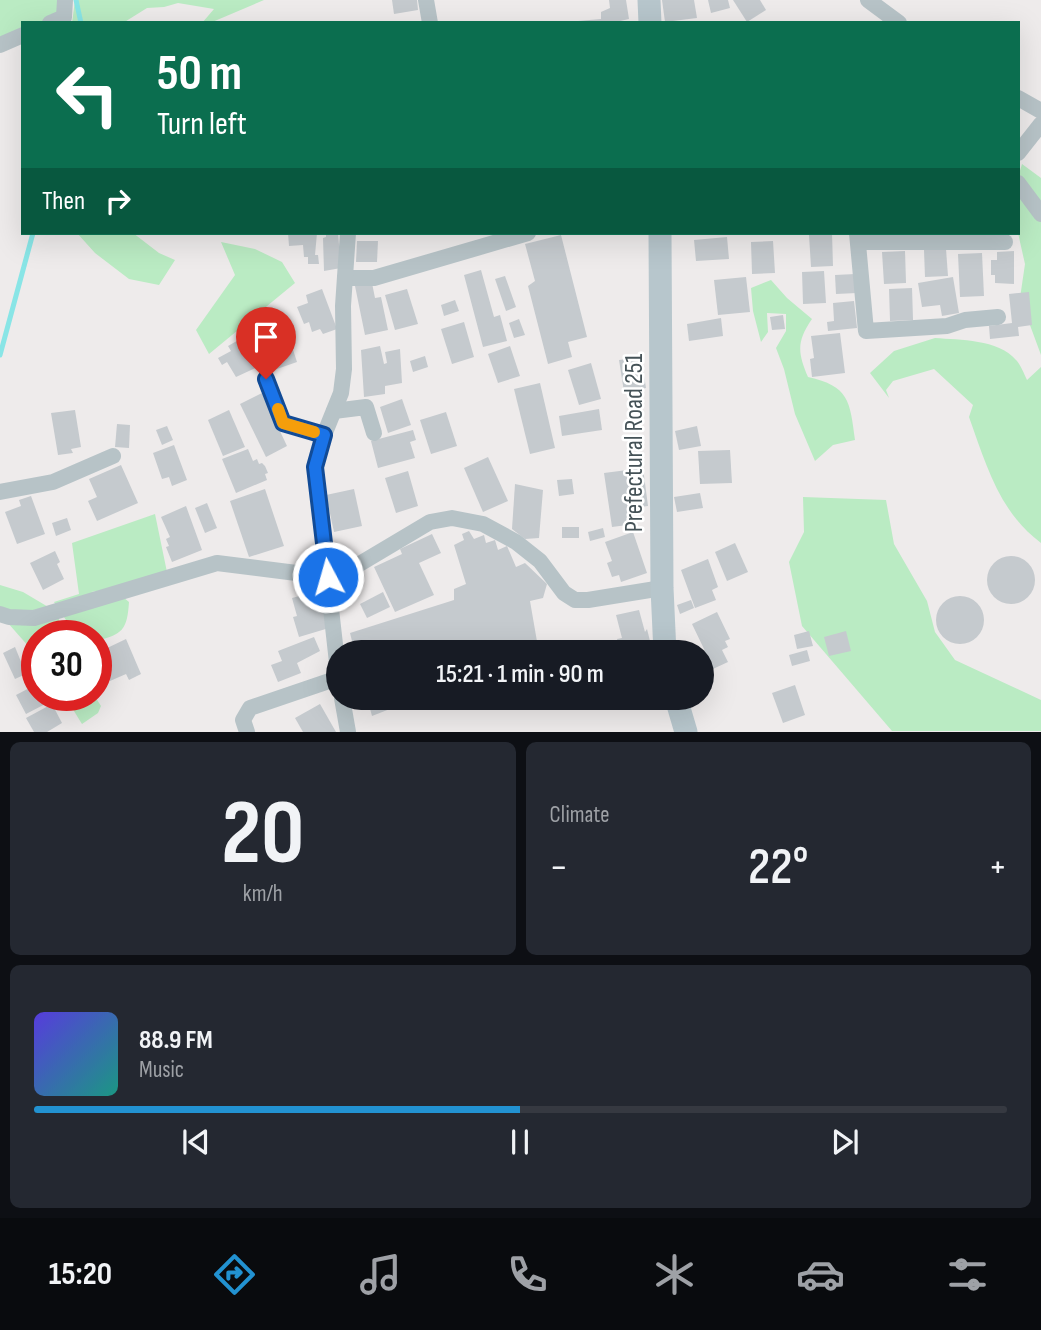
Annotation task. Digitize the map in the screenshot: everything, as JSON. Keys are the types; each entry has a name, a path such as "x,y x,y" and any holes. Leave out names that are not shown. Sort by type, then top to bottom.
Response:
{"main road":[{"path":"649,0 650,21"},
{"name":"Prefectural Road 251","path":"660,235 664,640"},
{"path":"679,710 685,732"}],"street":[{"path":"55,21 64,17 65,0"},
{"path":"426,0 430,21"},
{"path":"868,0 896,21"},
{"path":"0,44 21,36"},
{"path":"1020,99 1041,111"},
{"path":"1020,150 1041,124"},
{"path":"1020,186 1041,214"},
{"path":"335,640 315,467 324,435 341,393 348,235"},
{"path":"345,278 374,278 521,235"},
{"path":"998,317 965,320 947,326 866,331 858,237 1005,242"},
{"path":"266,379 283,423 324,435"},
{"path":"334,411 366,407 374,433"},
{"path":"0,492 53,482 113,456"},
{"path":"0,614 34,618 217,564 328,577 341,575 430,522 452,518 482,524 516,542 540,561 564,593 575,600 662,588"},
{"path":"247,732 243,720 250,708 326,682"},
{"path":"344,710 348,732"}],"green space":[{"path":"0,0 66,0 50,21 21,21 21,34 0,42"},
{"path":"75,0 264,0 215,21 204,21 214,9 178,3 147,8 126,21 72,21"},
{"path":"1022,164 1041,178 1041,355 1020,298 1025,264 1018,235"},
{"path":"79,235 136,235 159,253 175,260 159,285 129,279 95,253"},
{"path":"221,242 255,249 282,262 295,283 209,354 196,330 235,275"},
{"path":"771,280 812,319 803,334 800,348 808,377 832,385 840,391 849,405 855,440 833,445 815,461 795,414 776,348 786,331 786,314 767,313 768,332 761,342 753,311 751,288"},
{"path":"935,338 967,340 999,348 1018,362 1027,380 1041,367 1041,543 1014,517 996,486 969,417 973,405 934,369 893,381 886,390 889,398 870,373 894,351"},
{"path":"803,497 886,500 894,544 927,601 935,632 955,660 1041,700 1041,731 892,731 802,626 789,562 804,532"},
{"path":"155,514 168,577 137,586 91,592 117,592 129,602 125,625 118,633 112,635 112,620 66,620 54,602 79,594 72,543"},
{"path":"0,585 23,592 55,611 59,620 21,620 21,638 0,614"},
{"path":"74,711 99,711 98,713 82,724"}],"building":[{"path":"392,0 417,0 418,10 394,14"},
{"path":"609,0 626,0 629,19 578,21 601,19 601,12 610,8"},
{"path":"662,0 694,0 697,18 665,21"},
{"path":"708,0 728,0 730,8 711,13"},
{"path":"733,0 760,0 766,10 746,21"},
{"path":"288,235 317,235 315,255 318,255 319,264 308,264 303,245 289,246"},
{"path":"338,235 341,268 324,271 323,238"},
{"path":"561,235 587,337 568,342 572,357 548,364 528,286 535,281 525,244"},
{"path":"809,235 832,235 833,266 811,267"},
{"path":"727,237 729,259 696,261 694,240"},
{"path":"357,241 378,241 377,262 356,262"},
{"path":"773,241 775,273 752,274 751,242"},
{"path":"946,249 948,276 925,277 924,250"},
{"path":"905,251 906,283 884,284 882,252"},
{"path":"1014,251 1014,284 995,283 995,275 991,275 991,260 997,260 997,252"},
{"path":"982,253 984,296 960,297 958,254"},
{"path":"481,270 494,317 500,315 507,341 483,347 464,275"},
{"path":"824,271 826,303 803,304 802,272"},
{"path":"855,274 857,293 836,294 835,275"},
{"path":"505,276 516,307 506,311 495,279"},
{"path":"746,277 750,312 718,315 714,280"},
{"path":"953,277 959,313 942,316 940,305 922,307 918,283"},
{"path":"372,283 375,298 381,297 388,330 365,335 355,286"},
{"path":"912,288 913,320 890,321 889,289"},
{"path":"322,289 337,329 323,334 320,329 312,332 309,322 304,324 297,307 308,303 306,295"},
{"path":"407,289 418,324 395,330 385,295"},
{"path":"1029,292 1032,325 1018,327 1019,336 990,339 989,326 1012,323 1009,294"},
{"path":"455,300 459,311 444,316 441,305"},
{"path":"854,301 857,328 828,331 827,322 834,321 833,303"},
{"path":"783,315 785,329 772,330 770,317"},
{"path":"721,318 723,336 689,341 687,324"},
{"path":"283,319 297,362 274,370 259,326"},
{"path":"519,319 525,335 514,338 509,323"},
{"path":"464,322 474,357 452,364 441,329"},
{"path":"840,333 845,373 812,377 810,359 814,358 811,336"},
{"path":"249,334 258,349 254,352 262,365 236,377 227,362 222,365 218,358 231,351 228,346"},
{"path":"380,346 384,364 387,363 385,352 400,349 402,383 385,386 385,394 364,397 361,350"},
{"path":"510,346 520,376 498,383 488,354"},
{"path":"425,356 428,367 413,372 410,361"},
{"path":"641,357 646,388 624,392 619,360"},
{"path":"591,363 601,399 579,405 568,370"},
{"path":"540,383 555,448 530,454 514,389"},
{"path":"262,393 287,446 266,457 240,404"},
{"path":"402,399 411,425 388,433 380,407"},
{"path":"599,409 602,430 562,436 559,416"},
{"path":"75,410 81,447 71,449 73,453 58,455 51,413"},
{"path":"229,410 245,447 223,456 208,420"},
{"path":"446,412 457,446 431,454 420,420"},
{"path":"117,424 130,425 129,448 115,447"},
{"path":"167,426 173,440 162,445 156,430"},
{"path":"697,426 701,446 679,450 675,431"},
{"path":"413,430 416,440 410,442 415,458 378,468 371,441"},
{"path":"174,445 187,480 172,486 169,477 162,479 153,453"},
{"path":"248,449 253,461 257,459 259,464 265,466 267,480 236,493 222,459"},
{"path":"730,450 732,483 700,484 698,451"},
{"path":"488,457 508,501 483,512 464,468"},
{"path":"121,465 138,503 97,521 88,501 97,497 89,479"},
{"path":"643,468 648,506 640,507 641,515 634,516 635,524 612,527 604,473"},
{"path":"408,471 418,506 396,513 385,478"},
{"path":"572,479 574,494 559,496 557,480"},
{"path":"515,484 543,490 539,538 525,539 512,529"},
{"path":"265,489 284,546 249,557 230,501"},
{"path":"354,489 362,526 334,532 326,495"},
{"path":"700,493 703,508 677,512 674,497"},
{"path":"31,496 45,534 17,544 5,512 21,506 19,500"},
{"path":"207,503 217,528 205,533 195,508"},
{"path":"186,506 202,550 172,562 166,547 169,546 166,539 170,537 161,517"},
{"path":"67,518 71,530 56,536 52,523"},
{"path":"562,527 579,527 579,538 562,538"},
{"path":"603,528 605,537 590,541 588,532"},
{"path":"469,531 474,539 484,535 486,543 495,540 498,550 507,546 516,567 525,563 547,584 543,598 530,601 537,640 352,640 350,633 454,600 454,589 466,584 454,545 464,540 462,534"},
{"path":"633,532 647,573 621,582 619,575 612,577 607,563 612,561 605,542"},
{"path":"432,534 441,553 419,563 434,595 395,612 374,567 402,554 400,549"},
{"path":"735,543 748,572 727,581 715,552"},
{"path":"55,551 64,579 43,590 30,563"},
{"path":"1011,556 1028,563 1035,580 1028,597 1011,604 994,597 987,580 994,563"},
{"path":"708,559 718,587 712,590 716,600 695,608 681,570"},
{"path":"318,591 329,628 299,637 293,617 297,616 292,598"},
{"path":"383,592 390,607 367,618 360,604"},
{"path":"960,596 977,603 984,620 977,637 960,644 943,637 936,620 943,603"},
{"path":"691,600 694,608 680,614 677,605"},
{"path":"639,610 650,640 617,640 622,638 616,615"},
{"path":"717,612 730,639 725,641 728,647 722,650 728,662 714,668 714,640 700,640 692,624"},
{"path":"809,631 813,646 797,649 794,635"},
{"path":"846,631 851,651 829,656 824,637"},
{"path":"314,637 320,651 297,663 301,673 278,682 271,665 282,661 278,651"},
{"path":"126,639 141,674 129,680 126,674 112,680 112,646"},
{"path":"15,647 21,662 21,676 15,679 3,653"},
{"path":"807,650 810,661 792,666 789,655"},
{"path":"795,685 805,715 783,723 772,693"},
{"path":"320,704 336,732 303,732 295,718"},
{"path":"370,710 387,710 372,716"},
{"path":"39,711 56,711 62,723 47,732 34,732 26,718"}],"waterway":[{"path":"76,0 81,21"},
{"path":"0,355 32,235"}],"slow traffic":[{"path":"278,409 283,423 314,432"}],"route":[{"path":"266,379 283,423 324,435 315,467 328,577"}]}
